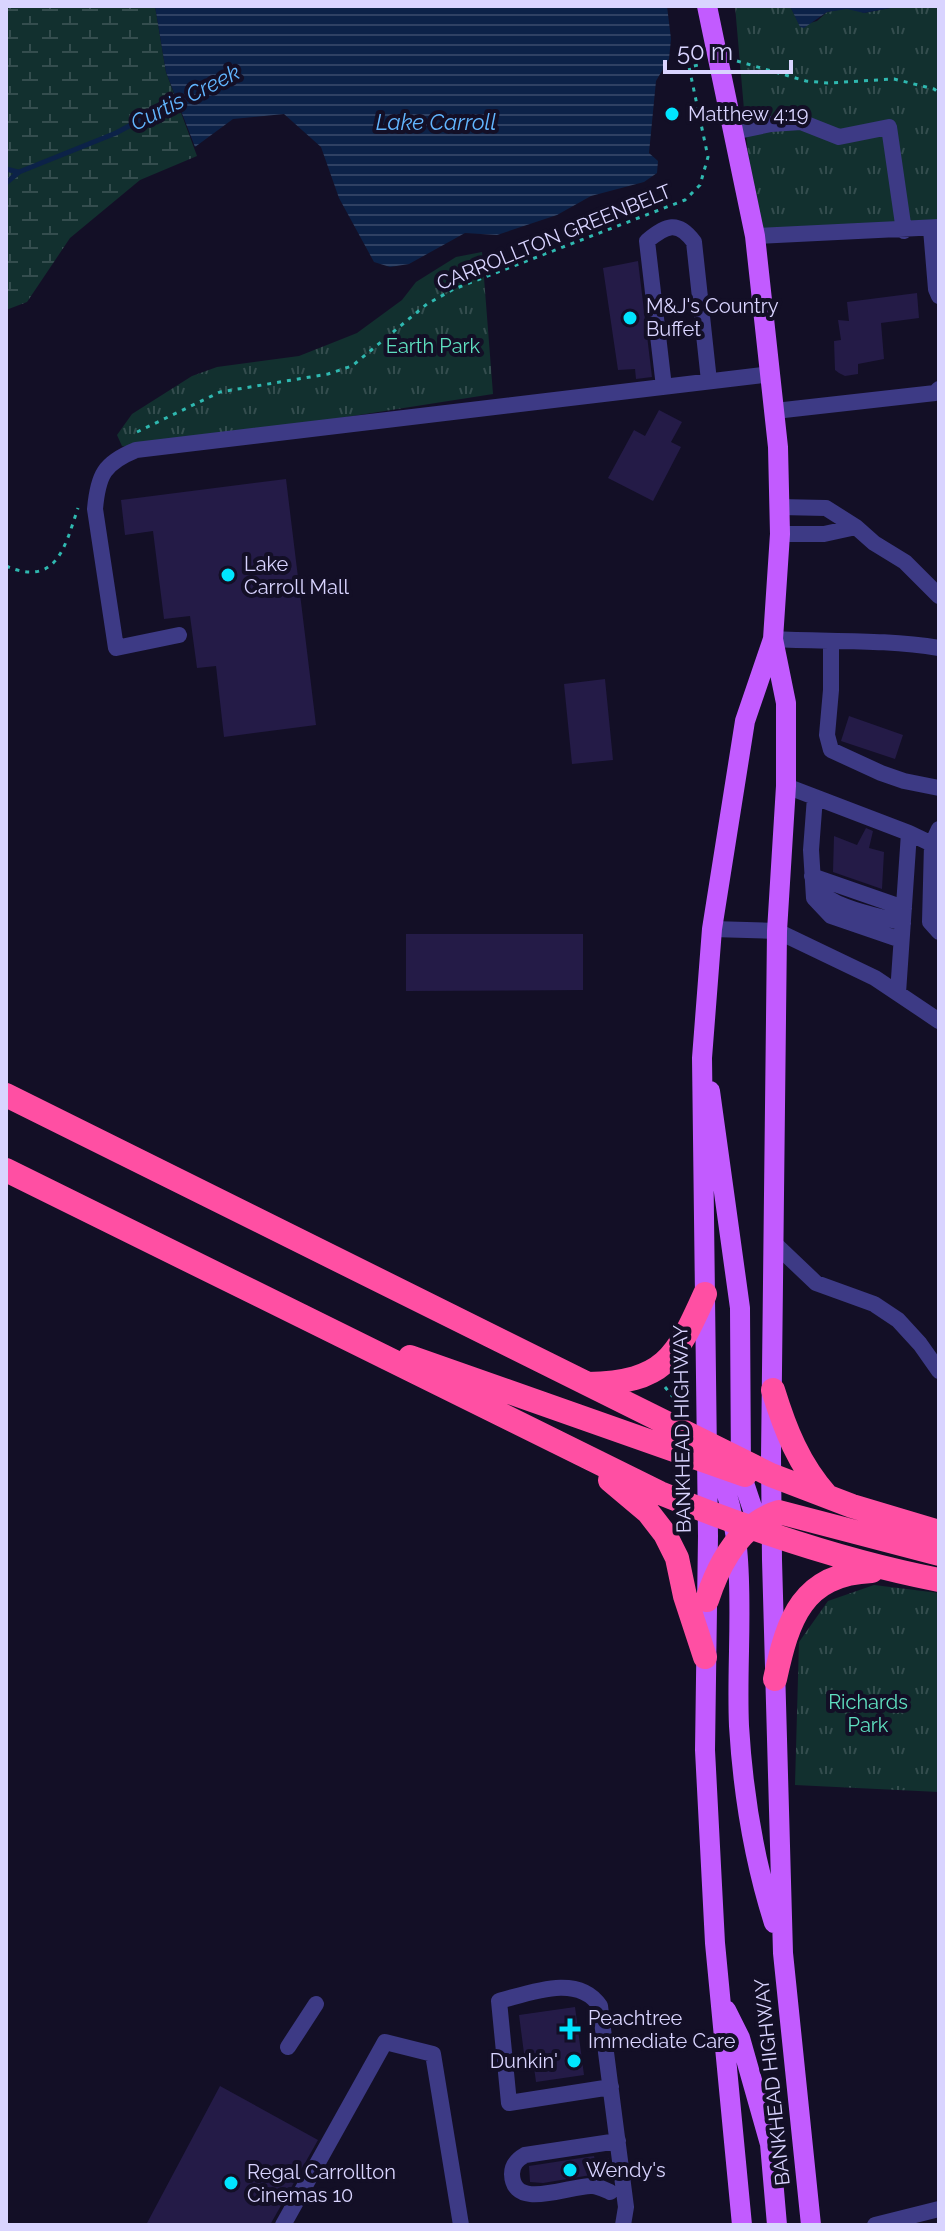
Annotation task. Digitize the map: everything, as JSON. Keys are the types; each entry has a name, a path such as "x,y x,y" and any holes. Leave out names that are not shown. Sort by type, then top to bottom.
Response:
{"highway":[{"path":"6,1095 588,1384 723,1462"},
{"path":"6,1170 588,1459 707,1512 825,1553 939,1580"},
{"path":"588,1384 629,1382 656,1369 682,1342 705,1294"},
{"path":"276,1304 348,1335 723,1462 771,1475 896,1521 939,1532"},
{"path":"773,1390 784,1425 801,1462 829,1498"},
{"path":"588,1459 648,1512 665,1534 677,1558 685,1596 705,1657"},
{"path":"707,1600 722,1561 753,1527 787,1512 939,1554"},
{"path":"775,1679 784,1638 804,1598 826,1581 849,1572 889,1570"}],"main road":[{"name":"BANKHEAD HIGHWAY","path":"707,6 755,236 775,411 780,507 773,639 745,721 712,929 703,1040 701,1122 705,1294 723,1462 707,1512 705,1657 708,1826 720,1999 742,2225"},
{"name":"BANKHEAD HIGHWAY","path":"773,639 786,703 786,786 777,931 773,1390 771,1475 753,1527 775,1679 783,1953 811,2225"},
{"path":"703,1040 740,1308 723,1462 729,1498 753,1527 742,1765 761,1880 783,1953"},
{"path":"720,1999 740,2038 770,2144 777,2225"}],"street":[{"path":"733,132 801,122 839,137 889,127 904,231"},
{"path":"664,387 647,241 660,230 671,226 686,231 694,242 709,381"},
{"path":"755,236 935,228 936,289 939,296"},
{"path":"179,635 116,648 95,509 97,487 115,458 136,450 771,374"},
{"path":"775,411 935,393 939,389"},
{"path":"780,507 826,508 905,562 939,596"},
{"path":"780,534 824,534 856,527"},
{"path":"773,639 831,643 880,641 939,648"},
{"path":"831,643 827,735 831,750 892,777 939,788"},
{"path":"786,786 909,833 935,837 930,922 939,932"},
{"path":"815,797 814,898 831,916 903,923"},
{"path":"898,993 909,833"},
{"path":"812,876 903,923"},
{"path":"712,929 777,931 875,978 939,1021"},
{"path":"774,1243 816,1283 874,1304 898,1320 939,1371"},
{"path":"611,2087 509,2103 499,2001 540,1990 573,1988 593,1994 600,2006 611,2087 618,2141 626,2207 623,2225"},
{"path":"288,2047 316,2004"},
{"path":"283,2225 385,2042 433,2054 461,2225"},
{"path":"610,2192 594,2186 530,2195 520,2192 514,2185 513,2167 525,2155 618,2141"},
{"path":"875,2225 935,2216"}],"path":[{"name":"CARROLLTON GREENBELT","path":"138,432 220,392 328,374 352,366 409,317 454,289 685,200 700,185 708,157 689,67 713,61 741,60 806,81 828,83 894,79 939,93"},
{"path":"6,566 17,571 38,572 55,564 63,552 81,499"},
{"path":"658,1377 683,1411"}],"green space":[{"path":"6,6 155,6 166,72 197,156 140,180 70,238 27,302 6,310"},
{"path":"735,6 790,6 800,26 817,21 827,12 843,9 864,13 901,6 939,6 939,225 755,236"},
{"name":"Earth Park","path":"482,252 493,394 136,450 122,446 117,435 132,414 192,376 217,367 299,356 357,333 402,300 416,282 456,257"},
{"name":"Richards Park","path":"874,1585 939,1593 939,1792 795,1785 799,1642 828,1601"}],"water":[{"name":"Lake Carroll","path":"155,6 667,6 671,39 669,59 656,81 649,153 658,161 657,173 644,182 591,196 557,215 497,235 465,233 409,264 390,267 374,262 339,198 321,147 284,114 233,119 195,147 166,72"},
{"path":"790,6 901,6 864,13 847,9 827,12 804,28 800,27"}],"building":[{"name":"M&J's Country Buffet","path":"638,261 652,377 636,379 635,369 618,370 603,268"},
{"path":"917,293 919,318 881,323 884,359 858,364 858,374 845,376 835,370 834,341 841,340 838,320 849,321 847,302"},
{"path":"659,410 682,422 671,442 681,447 653,501 608,478 634,430 645,436"},
{"name":"Lake Carroll Mall","path":"286,479 316,725 224,737 216,666 197,668 190,616 164,619 153,531 125,535 121,500"},
{"path":"605,679 613,760 572,764 564,684"},
{"path":"849,716 903,735 895,759 841,741"},
{"path":"866,828 873,831 869,848 884,852 882,889 833,872 834,836 857,845"},
{"path":"406,934 583,934 583,990 406,991"},
{"path":"575,2007 584,2075 536,2082 533,2060 525,2061 519,2015"},
{"name":"Regal Carrollton Cinemas 10","path":"220,2086 318,2140 270,2225 146,2225"},
{"name":"Wendy's","path":"594,2156 595,2160 609,2158 611,2178 591,2175 543,2183 530,2182 529,2166"}],"waterway":[{"name":"Curtis Creek","path":"6,183 19,172 116,133 179,99"},
{"path":"6,169 18,172"}],"place":[{"name":"Matthew 4:19","path":"672,114"},
{"name":"M&J's Country Buffet","path":"630,318"},
{"name":"Lake Carroll Mall","path":"228,575"},
{"name":"Peachtree Immediate Care","path":"570,2029"},
{"name":"Dunkin'","path":"574,2061"},
{"name":"Wendy's","path":"570,2170"},
{"name":"Regal Carrollton Cinemas 10","path":"231,2183"}]}
